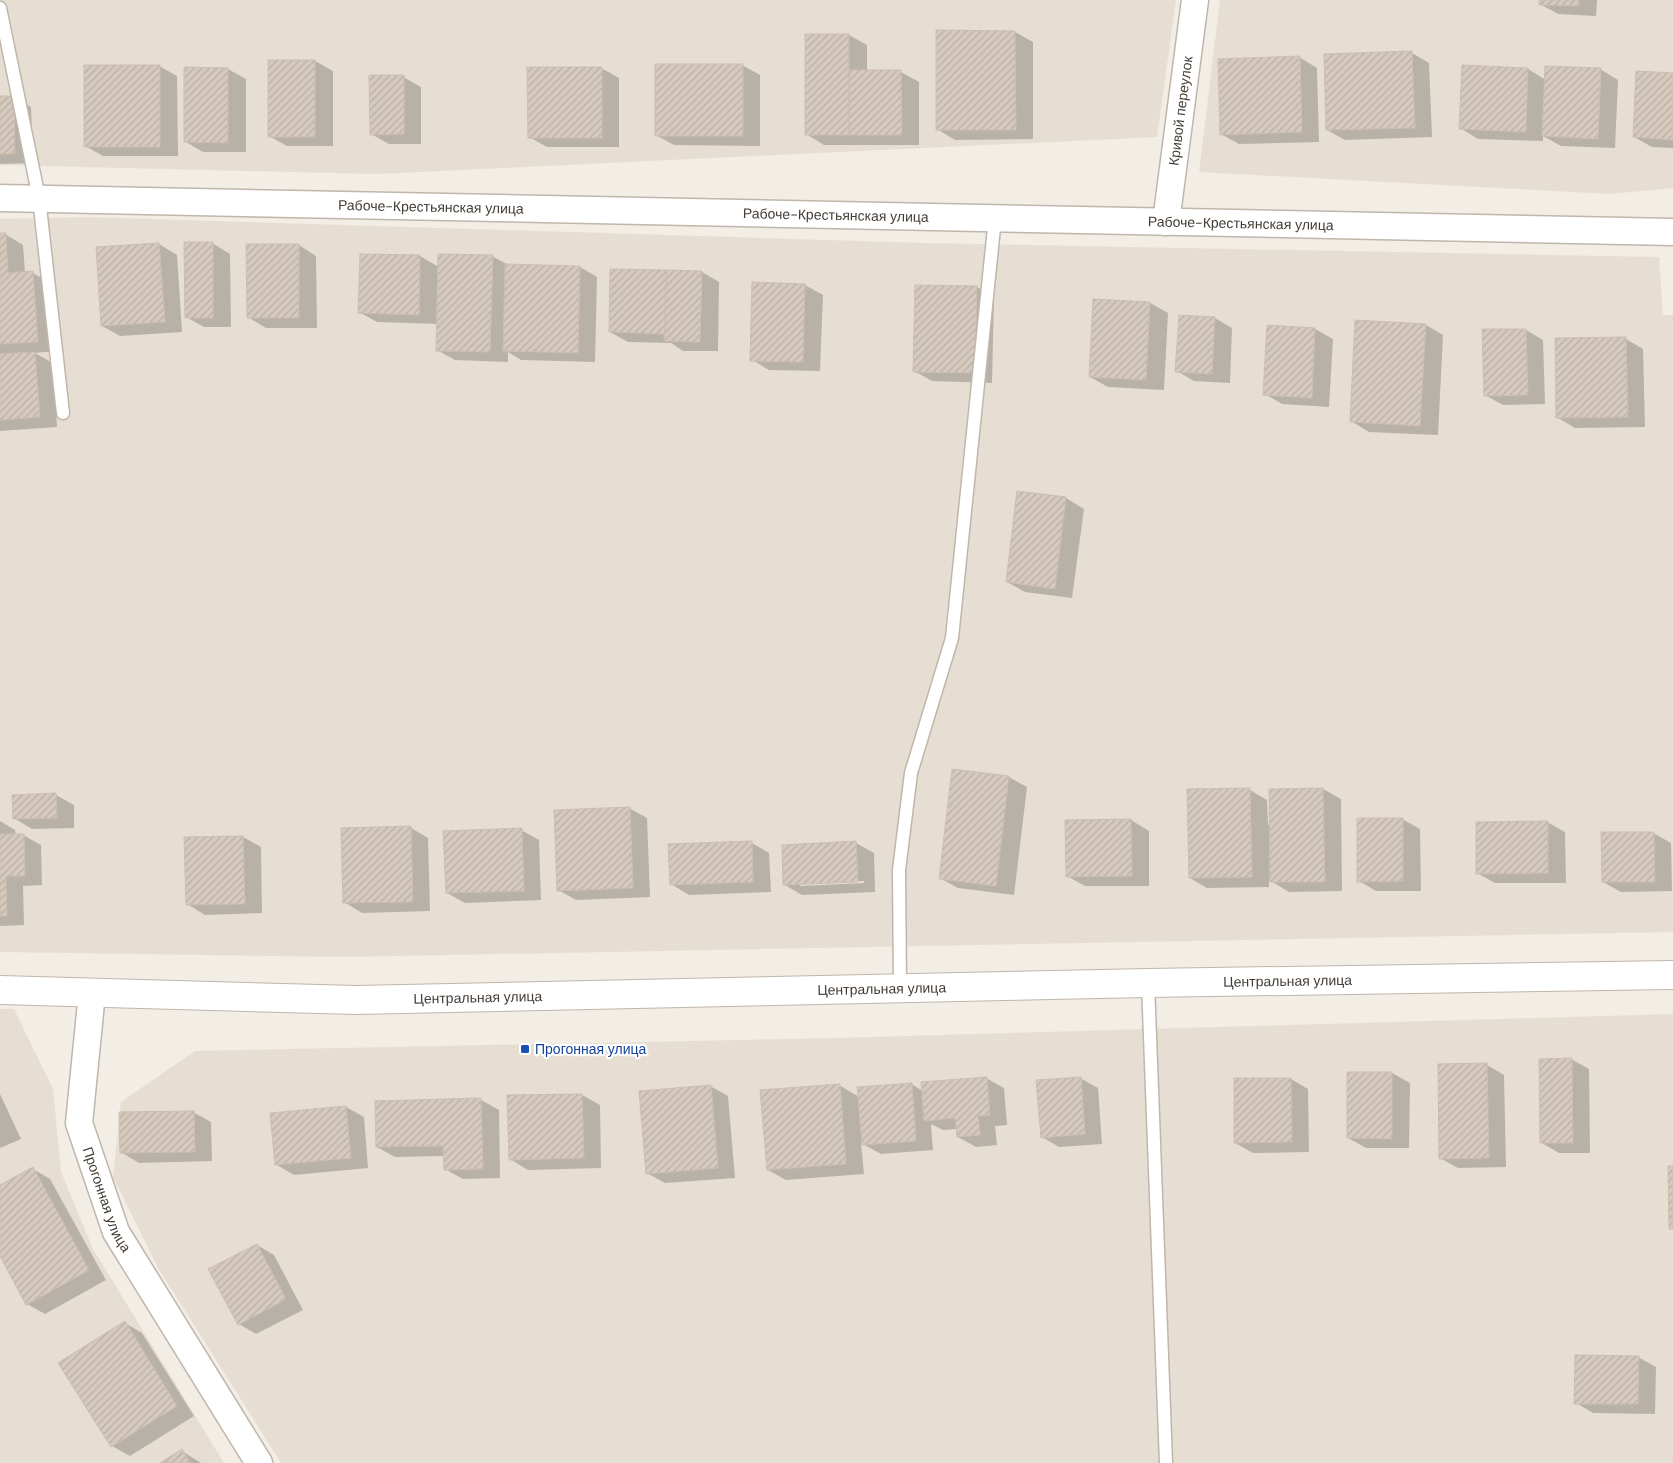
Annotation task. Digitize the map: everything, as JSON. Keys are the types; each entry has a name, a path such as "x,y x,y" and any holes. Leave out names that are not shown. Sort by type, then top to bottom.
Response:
{"street":[{"name":"Кривой переулок","path":"1166,222 1194,0"},
{"name":"Рабоче-Крестьянская улица","path":"0,198 1673,232"},
{"name":"Центральная улица","path":"92,993 356,1000 1673,975"},
{"path":"0,990 92,993"},
{"name":"Прогонная улица","path":"92,993 79,1123 116,1232 259,1463"}],"lane":[{"path":"0,8 39,198 63,413"},
{"path":"900,989 899,870 912,773 952,638 995,218"},
{"path":"1148,984 1166,1463"}],"shaded area":[{"path":"0,0 1176,0 1157,137 376,174 0,165"},
{"path":"1220,0 1673,0 1673,188 1610,194 1199,172"},
{"path":"87,217 924,243 1659,257 1663,315 1673,315 1673,932 343,957 0,952 0,219"},
{"path":"0,1009 14,1009 53,1089 61,1172 93,1249 224,1463 0,1463"},
{"path":"1673,1014 1673,1463 281,1463 158,1268 113,1177 121,1102 195,1051 836,1038"}],"building":[{"path":"1539,0 1579,0 1579,6 1539,5"},
{"path":"936,30 1015,31 1016,130 936,130"},
{"path":"805,34 849,34 849,135 805,135"},
{"path":"1412,51 1415,128 1326,130 1324,54"},
{"path":"1300,56 1302,132 1220,135 1218,59"},
{"path":"268,60 315,60 315,137 268,137"},
{"path":"655,64 743,64 743,136 655,136"},
{"path":"84,65 160,65 160,147 84,147"},
{"path":"1462,65 1528,68 1526,132 1459,129"},
{"path":"1545,66 1601,68 1598,139 1542,136"},
{"path":"184,67 228,68 228,143 184,142"},
{"path":"527,67 602,67 602,138 528,138"},
{"path":"850,70 901,70 902,135 849,135"},
{"path":"1636,71 1673,73 1673,140 1633,137"},
{"path":"369,75 404,75 404,134 370,135"},
{"path":"0,96 14,96 15,154 0,154"},
{"path":"0,233 6,233 8,273 33,271 38,342 0,344"},
{"path":"184,242 213,242 213,318 185,318"},
{"path":"159,243 165,322 101,326 96,247"},
{"path":"246,244 299,244 299,318 247,318"},
{"path":"360,254 420,255 419,315 358,313"},
{"path":"438,254 493,255 490,352 436,351"},
{"path":"505,264 580,266 578,353 503,351"},
{"path":"610,269 667,270 665,334 609,332"},
{"path":"667,270 702,271 700,342 664,341"},
{"path":"752,282 805,284 803,362 750,361"},
{"path":"915,285 977,286 975,373 913,372"},
{"path":"1093,299 1150,302 1146,380 1089,377"},
{"path":"1179,315 1215,317 1212,374 1175,372"},
{"path":"1355,320 1426,324 1420,426 1350,422"},
{"path":"1267,325 1315,328 1312,398 1263,395"},
{"path":"1482,329 1526,329 1528,395 1484,396"},
{"path":"1626,337 1628,417 1556,418 1555,338"},
{"path":"35,352 40,417 0,420 0,354"},
{"path":"1017,491 1066,497 1055,589 1006,582"},
{"path":"952,769 1009,776 996,886 939,879"},
{"path":"1250,788 1252,877 1189,878 1187,789"},
{"path":"1323,788 1325,882 1270,882 1269,789"},
{"path":"56,793 57,818 13,819 12,795"},
{"path":"630,807 633,888 557,891 554,810"},
{"path":"1357,818 1403,818 1403,881 1357,882"},
{"path":"1131,819 1132,876 1066,877 1065,820"},
{"path":"1548,821 1548,873 1476,874 1476,822"},
{"path":"411,826 413,902 343,903 341,828"},
{"path":"522,828 524,891 446,893 443,831"},
{"path":"1601,832 1654,832 1655,882 1602,882"},
{"path":"0,834 24,834 25,876 6,876 7,916 0,916"},
{"path":"243,836 245,904 186,905 184,837"},
{"path":"752,841 753,882 670,885 668,844"},
{"path":"856,841 858,882 783,885 782,845"},
{"path":"1572,1058 1573,1143 1540,1143 1539,1059"},
{"path":"1487,1063 1489,1158 1439,1159 1438,1064"},
{"path":"1347,1072 1392,1072 1392,1139 1347,1138"},
{"path":"987,1077 990,1115 978,1116 980,1135 957,1137 955,1118 924,1121 921,1082"},
{"path":"1081,1077 1085,1134 1041,1138 1036,1080"},
{"path":"1234,1078 1291,1078 1292,1142 1234,1143"},
{"path":"912,1083 916,1141 862,1145 857,1087"},
{"path":"840,1084 846,1164 767,1170 760,1090"},
{"path":"711,1085 718,1168 646,1174 639,1091"},
{"path":"582,1094 584,1158 509,1160 507,1095"},
{"path":"481,1098 483,1169 444,1170 443,1146 376,1147 375,1101"},
{"path":"346,1106 351,1158 275,1165 270,1113"},
{"path":"194,1111 195,1152 120,1153 119,1112"},
{"path":"1668,1166 1673,1166 1673,1229 1669,1229"},
{"path":"33,1167 89,1270 26,1305 0,1256 0,1185"},
{"path":"257,1244 286,1299 238,1325 208,1269"},
{"path":"125,1321 177,1406 111,1447 58,1363"},
{"path":"1575,1355 1639,1356 1638,1404 1574,1404"},
{"path":"182,1449 190,1463 160,1463"}],"place":[{"name":"Прогонная улица","path":"525,1049"}]}
